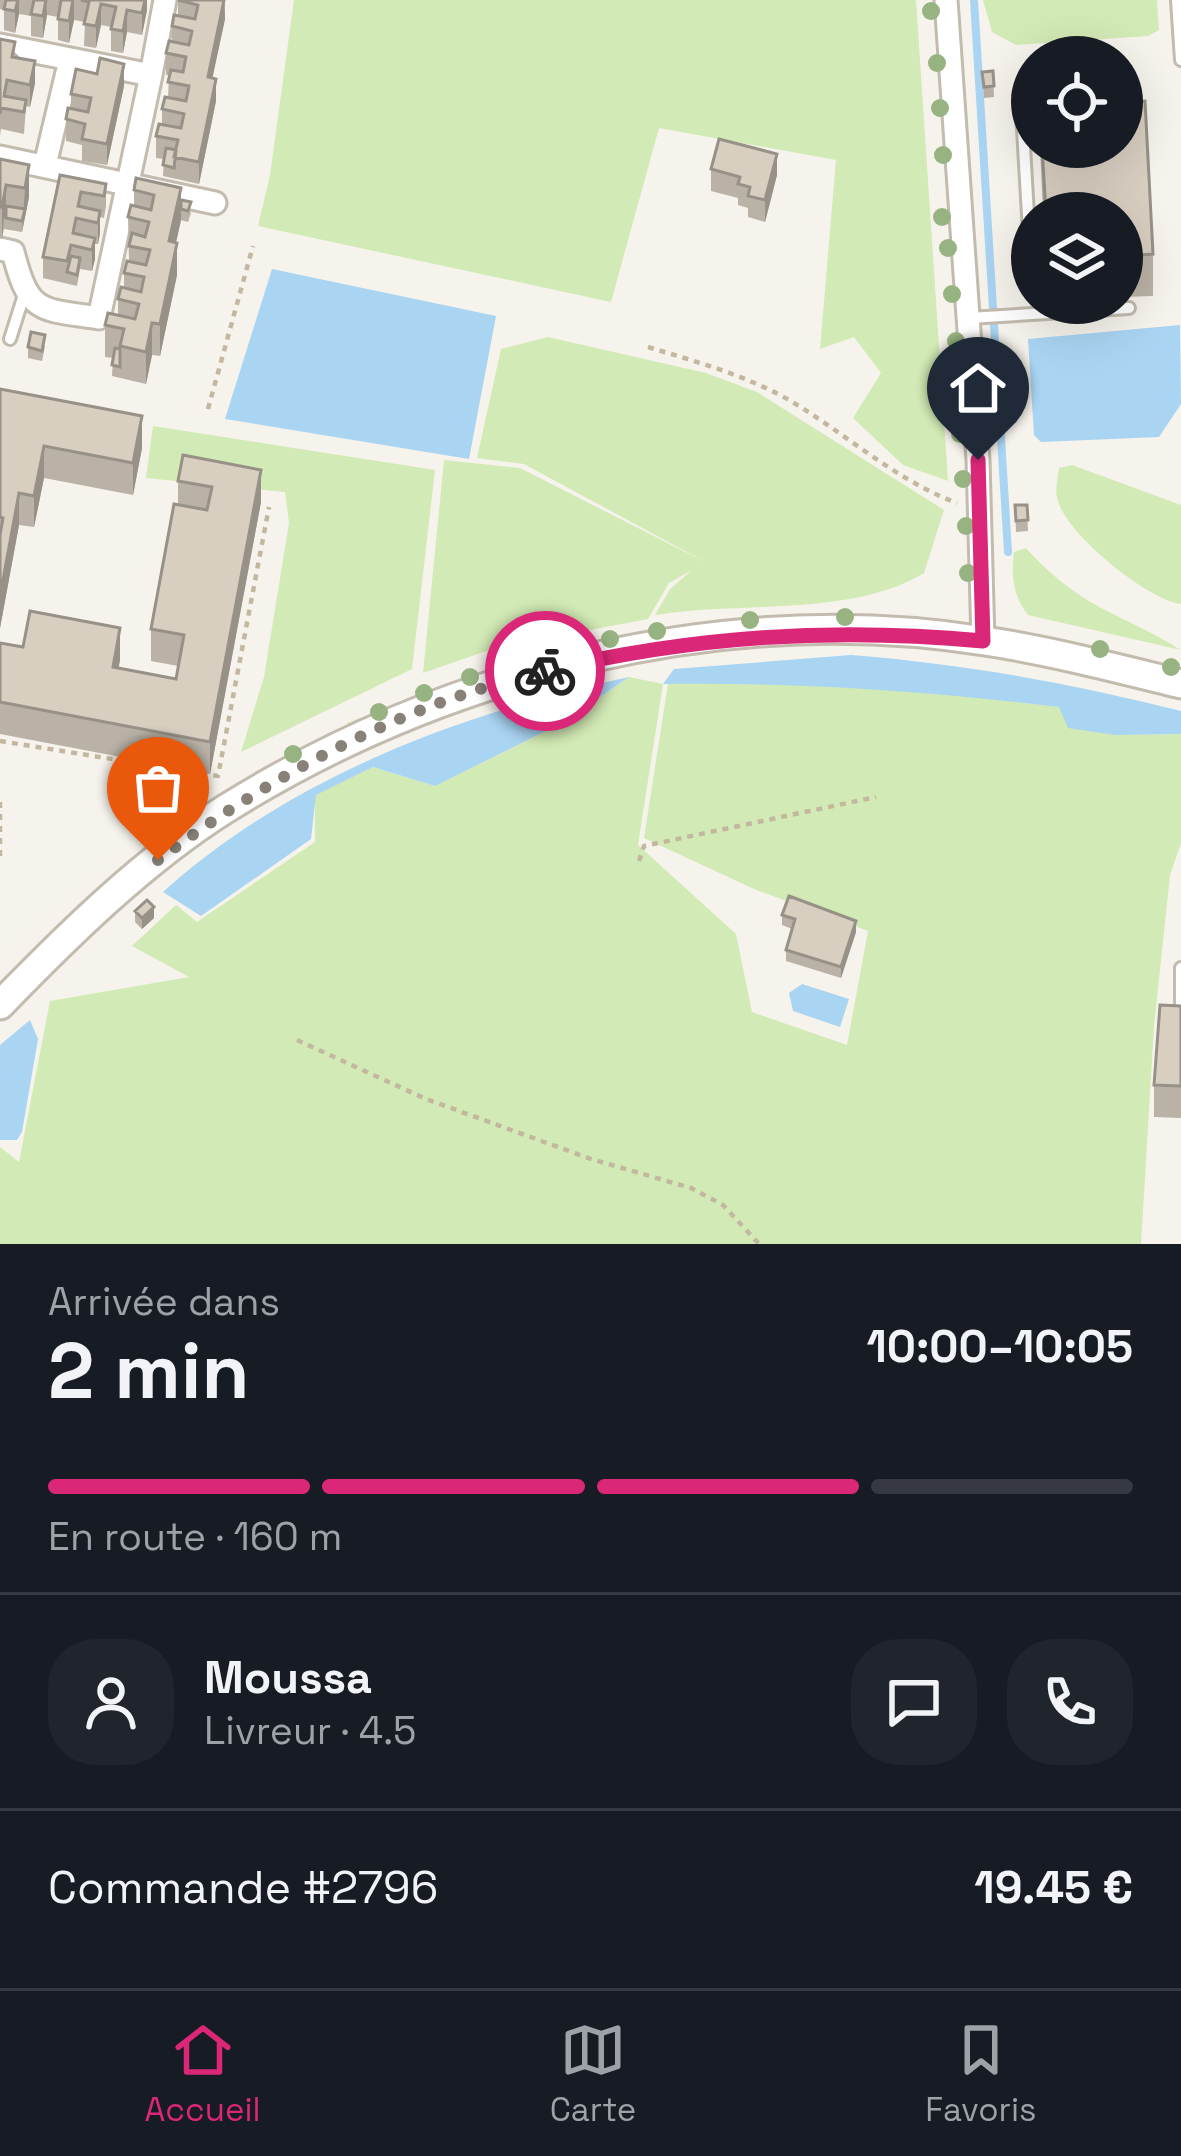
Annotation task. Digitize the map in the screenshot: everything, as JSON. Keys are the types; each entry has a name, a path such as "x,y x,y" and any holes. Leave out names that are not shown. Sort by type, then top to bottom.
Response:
{"street":[{"path":"0,249 13,252 24,295 39,308 99,318 165,0"},
{"path":"946,0 978,460 983,641"},
{"path":"0,45 151,75"},
{"path":"45,165 70,60"},
{"path":"0,158 215,203"},
{"path":"0,1005 158,860 224,810 380,727 454,698 604,656 703,640 844,631 983,641 1181,684"}],"lane":[{"path":"1177,0 1181,60"},
{"path":"10,339 24,295"},
{"path":"966,318 1011,312"},
{"path":"1181,968 1181,1008"}],"path":[{"path":"208,409 253,246"},
{"path":"648,347 740,375 957,503"},
{"path":"0,741 218,776 269,507"},
{"path":"639,861 644,846 687,834 876,797"},
{"path":"0,802 0,859"},
{"path":"297,1040 426,1100 591,1160 691,1188 723,1204 759,1244"}],"green space":[{"path":"294,0 916,0 948,481 903,465 853,418 881,373 854,337 820,349 836,160 659,128 611,302 258,226 270,175"},
{"path":"983,0 1157,0 1159,30 1148,36 1011,36 1011,42 992,32"},
{"path":"548,337 706,373 757,392 944,510 924,573 895,587 830,602 655,615 670,589 692,570 669,583 648,619 495,648 423,673 444,460 520,468 707,563 524,464 477,458 501,349"},
{"path":"153,426 435,470 412,669 241,752 264,677 289,523 285,492 146,478"},
{"path":"1072,465 1181,505 1181,604 1128,577 1074,528 1056,490 1059,468"},
{"path":"1026,548 1083,597 1181,650 1028,615 1016,593 1013,569 1014,552"},
{"path":"624,634 625,640 348,730 347,723 502,664"},
{"path":"629,677 663,684 638,845 736,934 752,1012 847,1045 868,931 754,889 644,838 668,684 771,680 934,692 1060,707 1115,735 1181,734 1181,843 1170,875 1154,1027 1141,1244 0,1244 0,1147 19,1162 50,1001 189,977 132,946 176,905 197,922 315,842 315,795 373,767 435,786 566,721"}],"water":[{"path":"272,269 496,316 469,459 225,419"},
{"path":"1180,325 1181,404 1159,437 1041,442 1034,435 1028,339"},
{"path":"851,655 976,669 1140,701 1181,711 1181,734 1115,735 1068,728 1059,707 960,696 812,686 663,684 674,669"},
{"path":"629,677 566,721 435,786 373,767 316,795 311,839 201,916 163,892 267,815 382,754 504,709"},
{"path":"802,984 849,999 840,1027 793,1011 789,993"},
{"path":"30,1020 38,1039 22,1132 17,1140 0,1140 0,1045"}],"building":[{"path":"6,0 18,0 15,11 4,9"},
{"path":"34,0 46,0 43,16 31,14"},
{"path":"61,0 73,0 69,21 58,19"},
{"path":"81,0 145,0 142,13 127,10 123,31 111,29 116,7 101,4 96,26 84,24 89,2"},
{"path":"178,0 224,0 208,77 216,79 199,162 174,157 178,140 156,136 159,124 181,128 184,114 162,109 165,97 186,101 189,86 168,82 171,70 183,72 186,57 166,53 169,41 189,45 192,31 172,26 174,15 195,19 198,5"},
{"path":"0,39 15,42 12,57 35,61 30,85 7,80 4,96 26,100 24,112 1,108 0,114"},
{"path":"100,58 124,64 107,144 82,139 85,124 66,119 68,108 88,112 91,98 71,94 76,69 97,74"},
{"path":"993,71 994,86 984,87 982,72"},
{"path":"1143,101 1153,254 1143,255 1143,192 1045,192 1043,168 1143,168"},
{"path":"719,139 777,154 765,200 748,196 750,187 738,184 740,177 711,169"},
{"path":"166,148 176,150 174,168 163,165"},
{"path":"0,159 29,165 25,188 6,185 2,207 0,207"},
{"path":"60,175 106,184 104,196 81,192 78,206 100,211 98,223 76,218 73,233 95,238 92,250 71,245 67,261 43,257"},
{"path":"136,178 181,188 169,241 177,243 160,324 152,323 146,352 120,346 124,329 105,325 108,313 135,319 139,304 118,299 121,287 141,292 144,277 124,273 127,261 146,265 150,250 129,246 132,233 145,237 149,222 128,217 131,205 151,210 154,195 134,190"},
{"path":"6,206 25,209 22,221 6,218"},
{"path":"71,256 80,258 77,275 67,272"},
{"path":"31,332 45,335 42,351 28,347"},
{"path":"115,348 120,349 120,367 112,365"},
{"path":"0,389 142,416 133,463 44,446 34,496 19,493 0,596 3,518"},
{"path":"183,455 261,470 210,742 0,702 0,643 23,647 30,611 120,628 113,667 176,679 184,635 151,629 174,504 207,510 212,487 178,481"},
{"path":"1015,505 1027,505 1028,520 1016,521"},
{"path":"789,896 856,921 841,967 786,950 795,919 782,915"},
{"path":"147,900 154,907 142,918 135,911"},
{"path":"1160,1005 1181,1006 1181,1086 1154,1085"}],"waterway":[{"path":"974,0 1008,552"}],"way so far":[{"path":"158,860 224,810 380,727 454,698 545,671"}],"route":[{"path":"545,671 638,650 769,634 844,631 983,641 978,460"}]}
